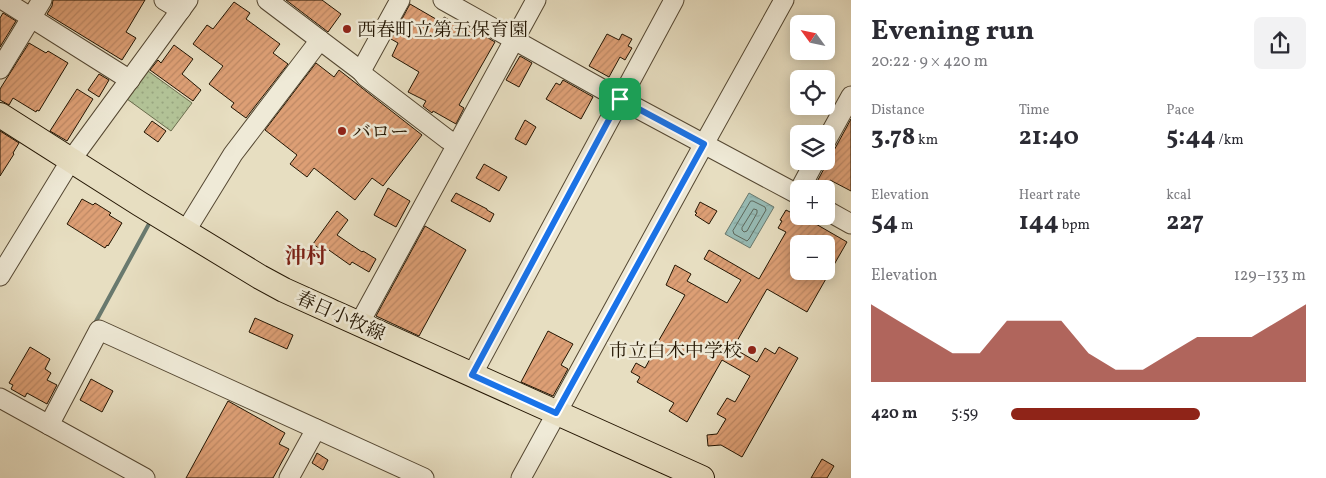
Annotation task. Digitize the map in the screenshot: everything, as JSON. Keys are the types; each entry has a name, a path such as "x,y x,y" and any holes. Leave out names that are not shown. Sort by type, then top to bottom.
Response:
{"main road":[{"name":"春日小牧線","path":"0,115 260,278 702,478"}],"street":[{"path":"3,0 130,80"},
{"path":"0,69 42,0"},
{"path":"0,276 71,160 184,5 164,0"},
{"path":"266,0 456,144"},
{"path":"361,71 400,0"},
{"path":"443,0 620,99 790,187"},
{"path":"359,324 536,0"},
{"path":"472,375 674,0"},
{"path":"521,478 784,0"},
{"path":"185,232 233,154 320,40"},
{"path":"835,125 851,96"},
{"path":"835,215 851,224"},
{"path":"49,425 99,330 424,478"},
{"path":"0,398 145,478"},
{"path":"289,478 316,429"}],"green space":[{"path":"148,71 192,103 171,131 127,99"}],"water":[{"path":"749,193 774,207 750,248 725,234"}],"building":[{"path":"53,0 145,0 126,32 136,38 122,60 47,14"},
{"path":"286,0 322,0 341,14 328,32"},
{"path":"234,2 250,13 246,19 280,44 273,53 288,64 246,118 231,107 234,103 209,84 223,66 193,44 207,25 213,29"},
{"path":"410,4 441,22 444,17 467,30 469,27 495,42 459,105 464,108 456,124 433,111 432,113 423,106 426,101 408,92 419,72 392,56 398,43 391,39"},
{"path":"3,13 16,21 0,47 0,18"},
{"path":"607,34 619,40 622,34 632,39 628,46 632,48 625,60 620,57 609,77 589,66"},
{"path":"29,43 46,53 48,51 68,63 39,111 37,110 36,112 13,98 9,105 0,100 0,89"},
{"path":"174,45 193,59 182,74 201,90 193,101 150,70 158,60 161,63"},
{"path":"520,56 532,63 519,87 506,80"},
{"name":"バロー","path":"316,63 334,77 339,70 422,135 383,186 372,178 355,200 314,168 307,177 290,164 297,155 265,130"},
{"path":"99,74 109,80 99,97 88,90"},
{"path":"563,80 593,97 581,119 546,99 556,83 560,85"},
{"path":"77,89 93,99 67,141 50,131"},
{"path":"851,119 851,191 835,183 835,180 818,180 823,170 835,170 835,148"},
{"path":"525,120 536,127 526,145 515,139"},
{"path":"152,121 166,131 158,142 144,132"},
{"path":"0,131 19,143 0,176"},
{"path":"484,164 507,177 499,191 476,178"},
{"path":"388,188 410,201 396,227 374,215"},
{"path":"456,193 494,214 490,222 451,201"},
{"path":"82,199 93,205 95,203 122,223 105,248 67,224"},
{"path":"700,202 717,211 709,224 695,215"},
{"path":"786,210 790,212 790,225 818,225 835,235 790,235 790,280 825,280 807,312 767,289 733,348 757,362 765,348 775,354 779,347 798,358 742,457 721,445 708,446 707,435 717,434 726,419 717,414 727,398 735,402 750,376 722,360 687,422 669,411 674,403 637,382 640,377 631,372 636,363 645,368 685,295 666,285 675,265 691,274 687,281 727,303 741,280 704,259 709,250 759,279 786,232 778,228 782,221 780,220"},
{"path":"337,211 348,220 337,235 376,259 369,272 352,262 350,265 326,248 324,252 313,244"},
{"path":"425,226 466,250 419,336 376,316"},
{"path":"835,235 847,242 835,263"},
{"path":"255,318 293,335 287,349 249,332"},
{"path":"548,331 573,344 561,365 568,369 553,396 521,382"},
{"path":"30,347 50,359 45,369 51,373 47,380 57,385 47,404 27,393 25,397 11,389 13,385 9,383"},
{"path":"91,379 113,391 102,412 80,400"},
{"path":"228,401 285,433 279,444 289,449 273,478 186,478"},
{"path":"317,453 328,460 323,470 312,463"},
{"path":"822,459 834,466 827,478 811,478"}],"waterway":[{"path":"94,325 150,222"}],"place":[{"name":"西春町立第五保育園","path":"347,29"},
{"name":"バロー","path":"342,131"},
{"name":"市立白木中学校","path":"752,350"}],"district":[{"name":"沖村","path":"306,256"}],"route":[{"path":"620,99 704,144 556,413 472,375 620,99"}]}
